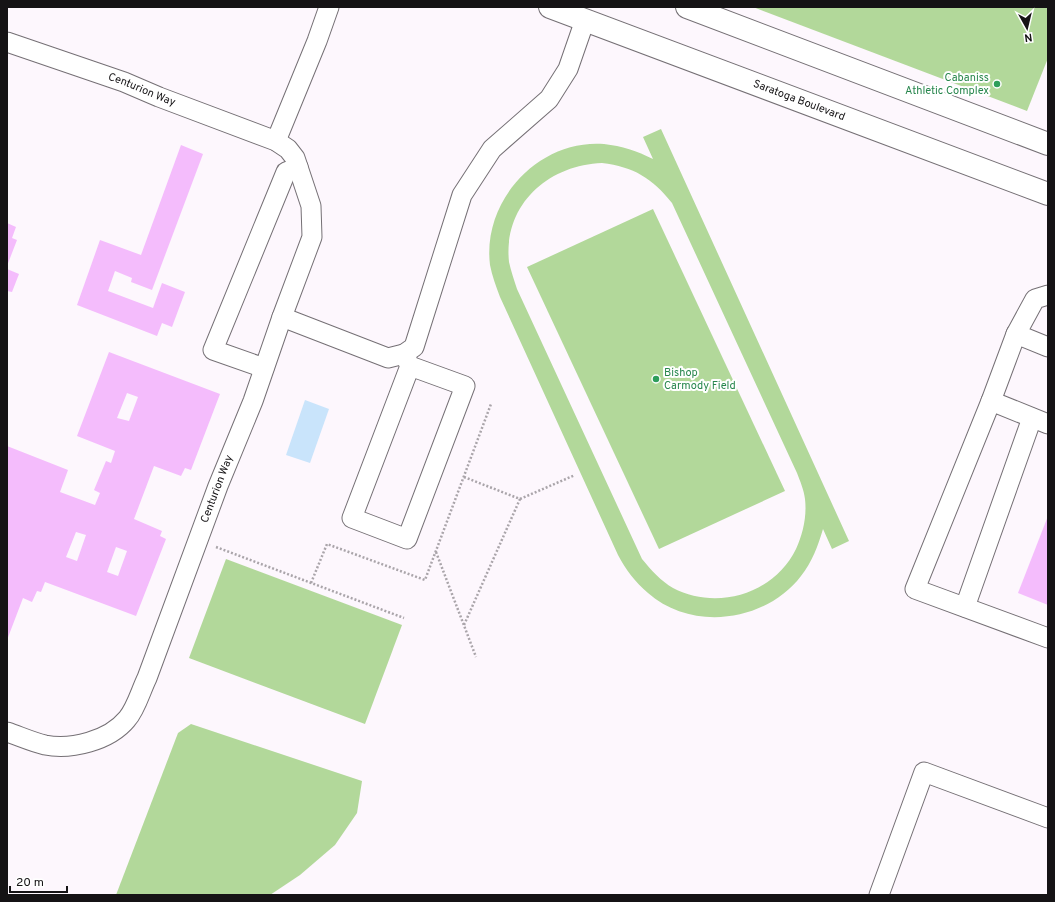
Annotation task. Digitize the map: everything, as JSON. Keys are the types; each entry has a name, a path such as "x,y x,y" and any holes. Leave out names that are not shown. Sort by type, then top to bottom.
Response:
{"main road":[{"name":"Saratoga Boulevard","path":"550,7 1048,194"},
{"path":"687,7 1048,144"}],"lane":[{"path":"276,141 317,41 329,7"},
{"path":"282,317 388,358 407,360 465,386 407,539 352,518 407,360 414,347 462,195 492,150 549,99 568,69 585,20"},
{"name":"Centurion Way","path":"7,42 124,82 159,97 276,141 288,149 295,158 311,206 312,238 282,317 253,401 218,486 147,678 127,719 111,732 94,741 70,746 45,745 7,732"},
{"path":"264,368 213,350 286,172 298,167"},
{"path":"1048,295 1035,299 1016,334 991,401 914,589 1048,638"},
{"path":"1016,334 1048,347"},
{"path":"964,607 1040,421 991,401"},
{"path":"879,895 924,772 1048,818"}],"path":[{"path":"464,625 520,499 575,474"},
{"path":"464,477 520,499"},
{"path":"198,540 404,618"},
{"path":"436,551 476,657"}],"green space":[{"name":"Cabaniss Athletic Complex","path":"753,7 1048,7 1048,58 1027,111"},
{"path":"661,129 849,541 832,549 823,529 817,548 801,576 786,592 769,604 749,612 728,616 707,617 686,613 666,605 648,593 628,571 618,555 500,297 490,265 490,241 495,218 505,197 520,178 537,163 558,152 580,145 604,144 629,149 653,159 643,137","holes":["602,163 624,167 650,180 672,203 797,473 803,489 805,518 801,537 796,549 786,565 774,577 759,587 743,594 725,598 708,598 690,595 673,588 664,582 642,559 517,289 513,276 509,262 509,241 513,223 522,206 533,192 547,180 564,171 582,165"]},
{"name":"Bishop Carmody Field","path":"653,209 785,491 659,549 527,267"},
{"path":"226,559 402,625 365,724 189,658"},
{"path":"191,724 362,781 357,813 335,845 300,875 270,895 116,895 178,733"}],"water":[{"path":"305,400 329,409 310,463 286,455"}],"building":[{"path":"181,145 203,154 152,290 131,282 132,278 115,271 108,291 153,308 162,283 185,292 172,327 162,323 157,336 77,305 100,240 141,255"},
{"path":"7,223 16,227 12,238 17,240 7,266"},
{"path":"7,269 19,274 12,292 7,291"},
{"path":"109,352 220,394 191,470 185,468 181,476 154,466 134,519 162,531 160,536 166,539 136,616 45,582 41,592 37,591 32,602 23,598 7,640 7,446 68,470 60,492 95,505 100,493 94,490 106,461 111,463 115,451 77,436","holes":["127,393 138,397 129,421 117,418","76,532 86,535 77,561 66,557","116,547 127,551 118,576 107,572"]},
{"path":"1048,516 1048,605 1018,593"}],"place":[{"name":"Cabaniss Athletic Complex","path":"997,84"},
{"name":"Bishop Carmody Field","path":"656,379"}]}
